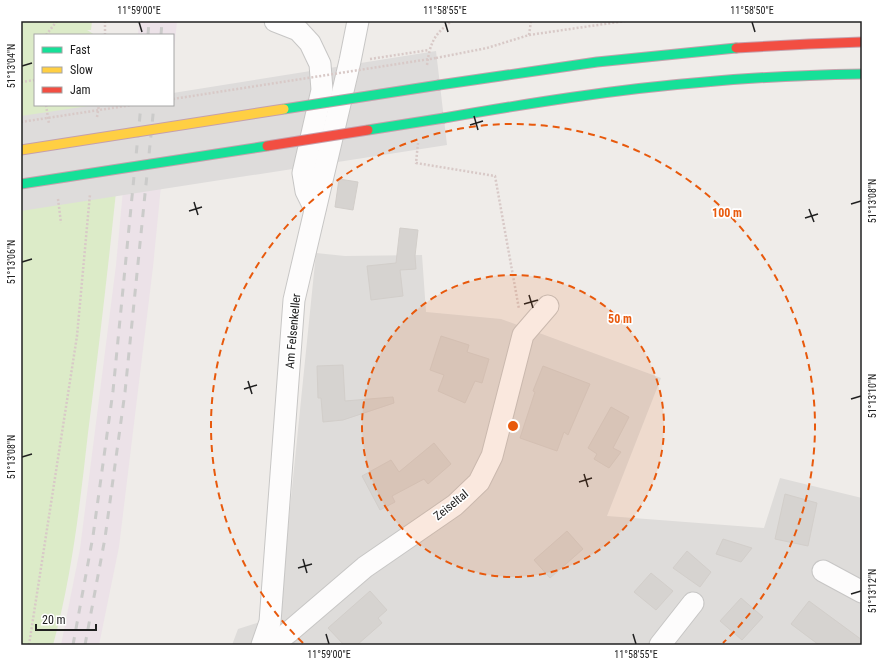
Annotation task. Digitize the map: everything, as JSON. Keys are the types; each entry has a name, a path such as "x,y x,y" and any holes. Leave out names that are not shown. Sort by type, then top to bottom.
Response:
{"highway":[{"path":"21,150 581,64 679,52 819,43 862,42"},
{"path":"21,184 532,103 711,80 773,76 862,74"}],"street":[{"path":"275,21 298,30 310,43 320,64 322,90 303,172 306,191 315,209"},
{"name":"Am Felsenkeller","path":"262,645 270,622 294,300 358,21"},
{"name":"Zeiseltal","path":"272,645 365,567 455,505 479,482 492,456 523,335 548,306"},
{"path":"823,571 862,592"},
{"path":"660,645 692,603"}],"path":[{"path":"47,34 57,21"},
{"path":"105,21 105,34"},
{"path":"436,34 452,21"},
{"path":"529,35 531,21"},
{"path":"174,99 436,58 487,48 529,35 626,21"},
{"path":"350,61 429,50"},
{"path":"21,82 34,80"},
{"path":"97,121 98,106"},
{"path":"21,122 125,106"},
{"path":"494,176 523,335"},
{"path":"29,645 77,336 90,192"}],"shaded area":[{"path":"139,21 177,21 174,50 174,34 138,34"},
{"path":"131,106 169,106 153,267 119,547 99,645 61,645 80,549 116,265"},
{"path":"316,253 345,256 422,255 426,312 501,319 661,378 607,516 764,528 780,478 862,498 862,645 232,645 238,629 279,616"}],"green space":[{"path":"21,21 92,21 91,30 87,30 93,34 34,34 34,106 125,106 103,310 78,513 60,619 53,645 21,645"}],"pier":[{"path":"436,51 447,145 21,211 21,116 88,106 174,106 174,93"}],"building":[{"path":"339,179 358,182 353,210 335,207"},
{"path":"400,228 418,230 415,256 416,269 400,270 403,296 371,300 367,266 396,263"},
{"path":"441,336 469,345 467,352 489,359 482,383 475,381 465,403 438,391 444,375 430,370"},
{"path":"343,365 345,401 393,397 394,403 343,420 323,422 321,398 318,398 317,366"},
{"path":"543,366 590,384 568,435 564,432 557,451 520,438 535,392 533,391"},
{"path":"611,407 629,417 613,448 621,452 609,468 594,459 597,454 588,448"},
{"path":"434,443 451,464 428,484 424,479 392,496 395,502 380,510 362,476 391,460 399,472"},
{"path":"785,494 817,503 808,546 775,539"},
{"path":"567,531 583,549 550,578 534,560"},
{"path":"723,539 752,548 741,562 716,554"},
{"path":"687,551 711,572 700,587 673,568"},
{"path":"651,573 673,591 656,610 634,592"},
{"path":"370,591 387,610 378,618 382,623 357,645 344,645 328,628"},
{"path":"741,598 763,617 742,640 720,621"},
{"path":"809,601 862,640 862,645 819,645 791,624"}],"railway":[{"path":"148,34 149,21"},
{"path":"161,34 162,21"},
{"path":"73,645 93,536 113,391 141,106"},
{"path":"85,645 105,538 125,392 154,106"}],"traffic: fast":[{"path":"439,85 597,62 736,48"},
{"path":"444,118 639,88 725,80 862,74"},
{"path":"284,109 439,85"},
{"path":"368,130 444,118"},
{"path":"21,184 267,146"}],"traffic: jam":[{"path":"736,48 862,42"},
{"path":"267,146 368,130"}],"traffic: slow":[{"path":"21,150 284,109"}]}
